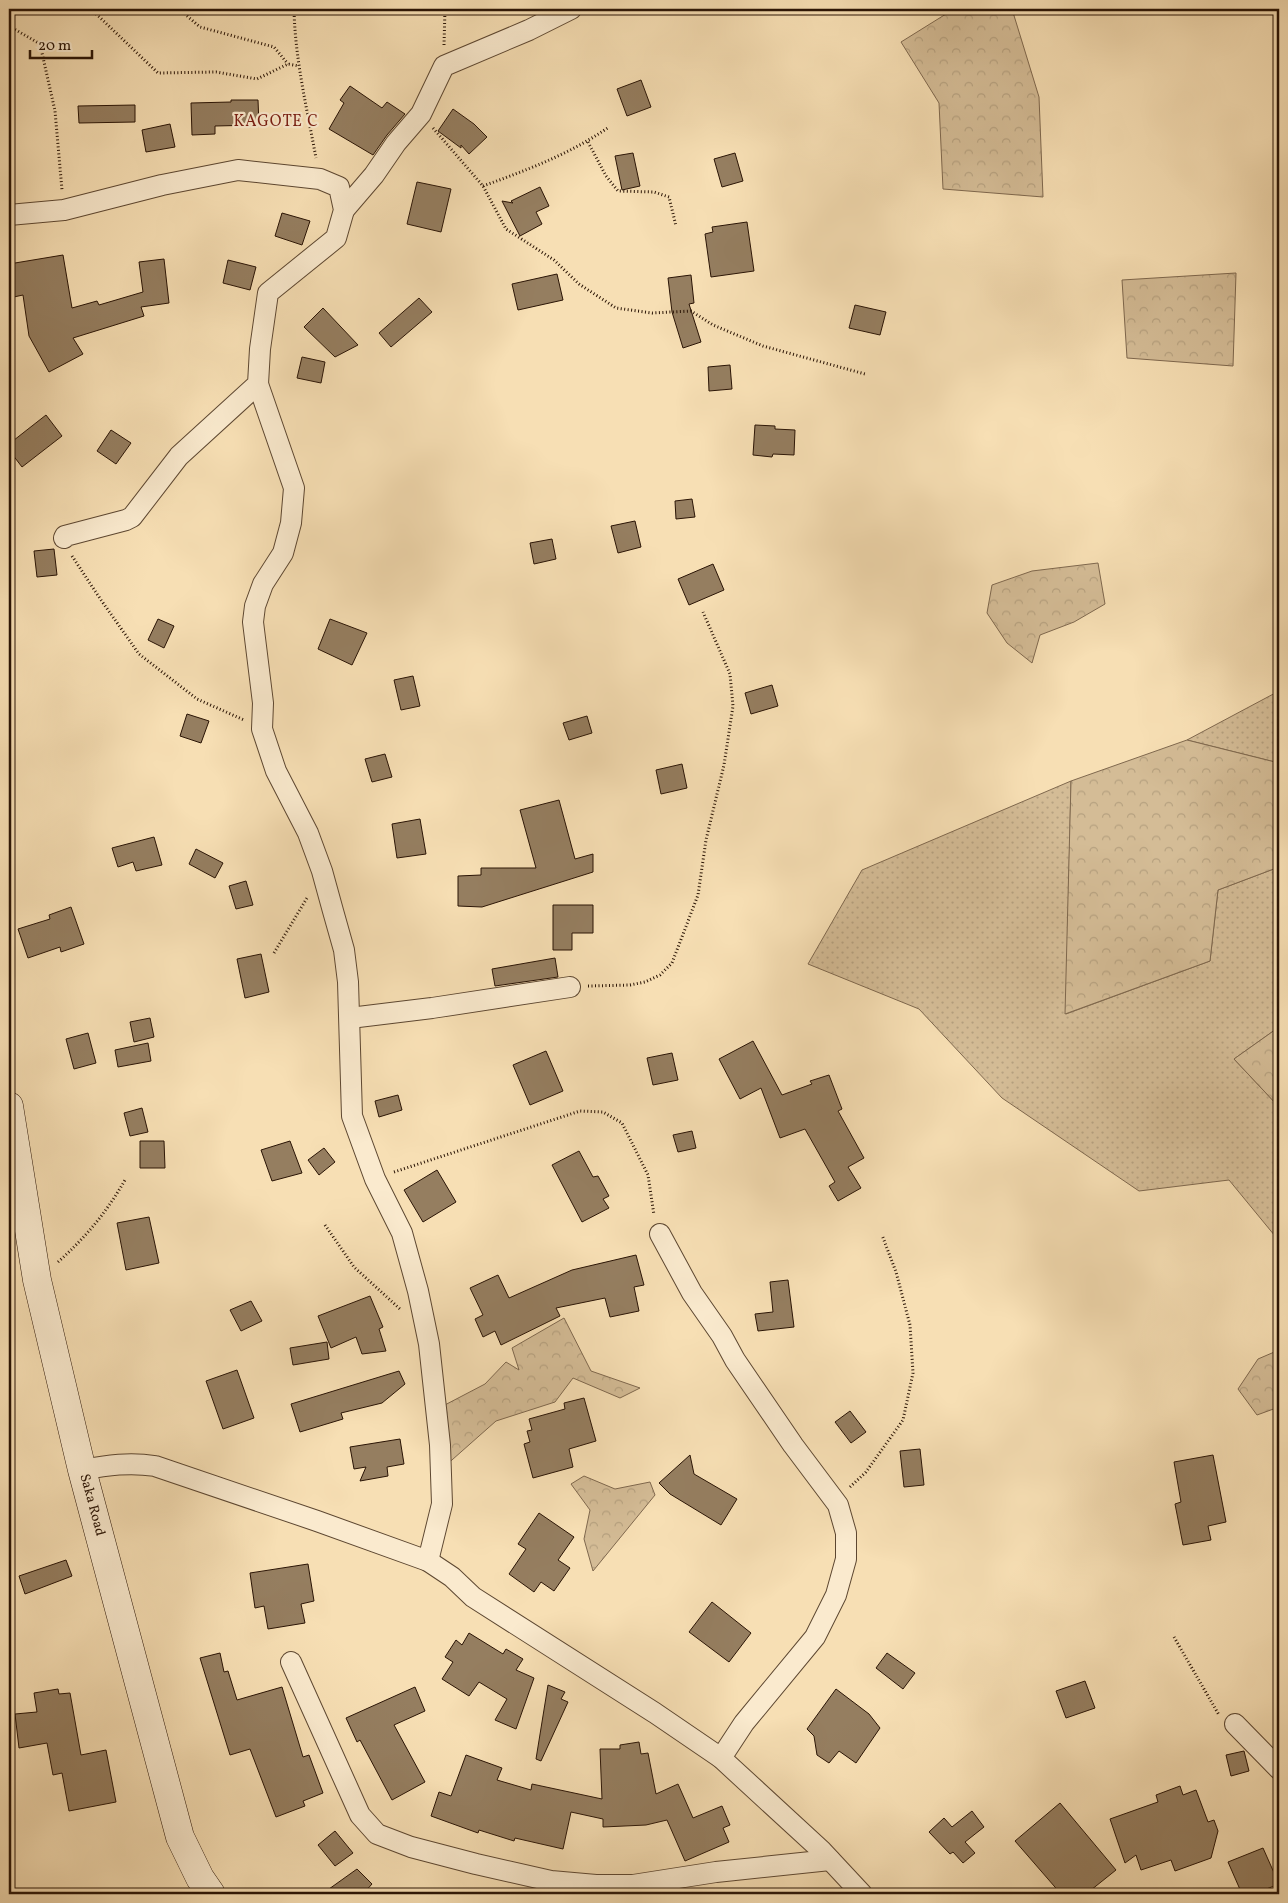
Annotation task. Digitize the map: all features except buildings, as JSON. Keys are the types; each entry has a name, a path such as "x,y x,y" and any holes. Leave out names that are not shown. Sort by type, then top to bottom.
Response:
{"main road":[{"name":"Saka Road","path":"9,1106 37,1280 82,1470 180,1836 200,1878 211,1894"}],"street":[{"path":"428,1561 442,1504 440,1445 429,1344 408,1250 402,1233 375,1178 352,1116 349,1076 350,1018 344,950 322,871 308,833 276,771 262,729 263,703 253,622 263,584 283,553 291,523 294,488 258,384 260,349 268,293 336,238 344,210 374,175 396,143 421,114 444,66 529,30 571,9"},
{"path":"9,215 64,210 162,185 238,170 320,179 339,187 344,210"},
{"path":"64,538 65,536 126,520 132,516 179,456 258,384"},
{"path":"350,1018 432,1008 570,987"},
{"path":"660,1234 692,1293 722,1336 735,1360 793,1445 838,1504 846,1533 846,1559 836,1595 815,1636 744,1723 721,1758"},
{"path":"82,1470 136,1463 155,1466 317,1520 428,1561 452,1577 473,1597 655,1713 721,1758 821,1850 862,1894"},
{"path":"291,1662 360,1815 370,1828 378,1834 394,1840 476,1864 551,1881 596,1885 633,1885 716,1872 830,1860"},
{"path":"1235,1724 1279,1769"}],"path":[{"path":"91,9 158,73 216,72 257,79 288,64 299,66"},
{"path":"179,9 200,27 274,47 288,64"},
{"path":"294,9 294,35 320,179"},
{"path":"444,66 446,9"},
{"path":"9,26 40,44 55,111 64,210"},
{"path":"421,114 483,186 506,229 554,260 579,284 616,308 652,313 691,311 712,325 763,346 864,374"},
{"path":"483,186 537,166 588,142 609,126"},
{"path":"588,142 606,176 618,191 654,192 669,197 676,226"},
{"path":"64,538 66,545 101,600 139,654 197,699 262,729"},
{"path":"570,987 630,985 645,982 660,975 672,963 698,896 706,840 724,765 733,706 730,674 703,612"},
{"path":"274,954 322,871"},
{"path":"375,1178 580,1111 603,1112 622,1123 648,1175 653,1214 660,1234"},
{"path":"37,1280 82,1241 112,1202 125,1180"},
{"path":"325,1225 354,1267 407,1315"},
{"path":"838,1504 848,1489 866,1472 903,1420 913,1373 910,1326 896,1272 882,1235"},
{"path":"1174,1636 1218,1714 1235,1724"}],"green space":[{"path":"954,9 1012,9 1039,97 1043,197 943,189 939,103 901,42"},
{"path":"1236,273 1233,366 1127,358 1122,280"},
{"path":"1098,563 1105,604 1074,622 1040,635 1032,663 1007,643 987,613 992,585 1032,571"},
{"path":"1279,691 1279,760 1275,762 1187,740"},
{"path":"1187,740 1275,762 1279,760 1279,867 1218,890 1210,961 1065,1014 1071,781"},
{"path":"1071,781 1066,1014 1210,961 1218,890 1279,867 1279,1027 1234,1059 1279,1107 1279,1244 1275,1236 1229,1180 1139,1191 1002,1098 919,1009 808,964 862,870"},
{"path":"1279,1027 1279,1107 1234,1059"},
{"path":"564,1318 591,1371 640,1388 620,1398 573,1378 555,1402 496,1421 444,1467 441,1407 485,1384 506,1362 519,1370 512,1348"},
{"path":"1279,1350 1279,1407 1257,1415 1238,1389 1258,1359"},
{"path":"584,1476 615,1489 650,1482 655,1495 593,1571 584,1539 590,1510 571,1484"}],"district":[{"name":"KAGOTE C","path":"276,122"}]}
